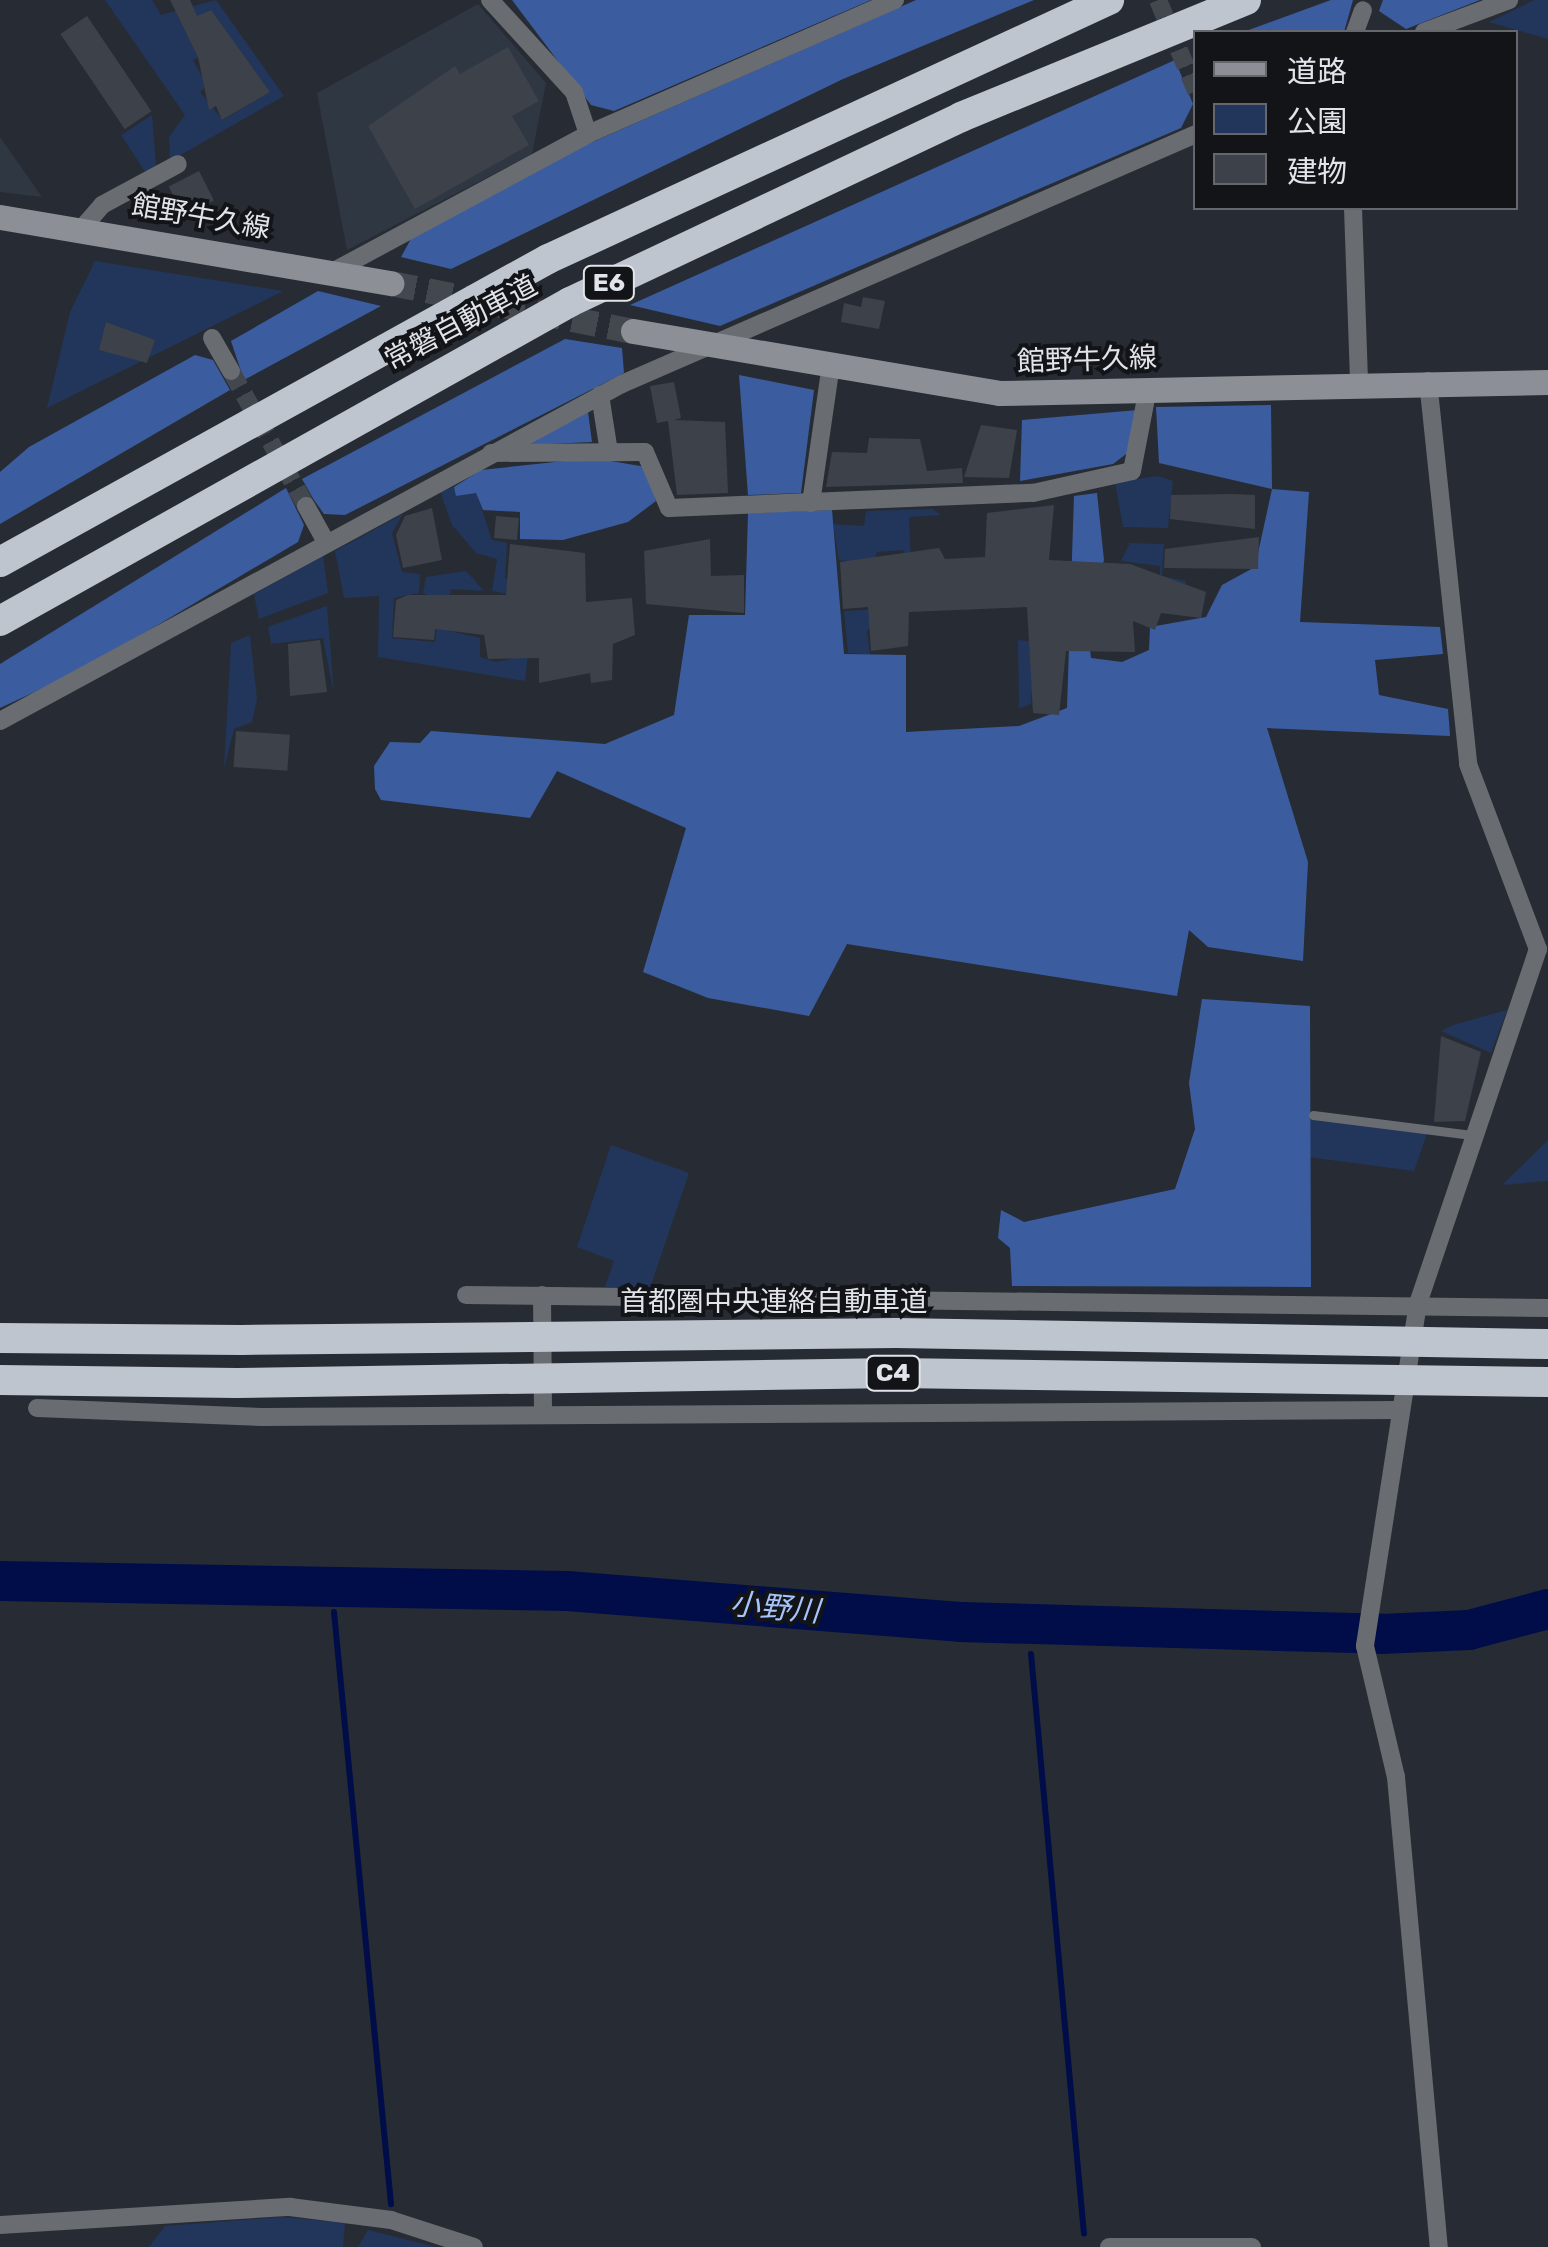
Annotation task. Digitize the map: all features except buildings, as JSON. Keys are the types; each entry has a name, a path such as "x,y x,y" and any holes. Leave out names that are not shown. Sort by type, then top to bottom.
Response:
{"highway":[{"name":"常磐自動車道","path":"0,562 548,258 1109,0"},
{"name":"常磐自動車道","path":"0,621 570,302 961,117 1246,0"},
{"name":"首都圏中央連絡自動車道","path":"0,1338 916,1333 1548,1344"},
{"name":"C4","path":"0,1380 896,1374 1548,1382"}],"main road":[{"name":"館野牛久線","path":"0,217 84,226 391,283"},
{"name":"館野牛久線","path":"633,331 830,370 979,392 1359,382 1548,382"}],"street":[{"path":"490,0 574,92 588,134"},
{"path":"334,271 588,134 895,0"},
{"path":"1429,30 1509,0"},
{"path":"1356,30 1364,10"},
{"path":"0,721 485,453 600,396 1193,135"},
{"path":"84,226 102,206 178,164"},
{"path":"1353,210 1359,382"},
{"path":"212,338 230,371"},
{"path":"811,503 830,370"},
{"path":"1428,381 1468,764 1538,949 1418,1303 1398,1410 1365,1646 1396,1777 1439,2247"},
{"path":"485,453 609,452 656,459 669,508 1033,493 1132,471 1148,388"},
{"path":"600,396 609,452"},
{"path":"306,506 325,540"},
{"path":"466,1295 1418,1303 1548,1308"},
{"path":"542,1296 543,1412"},
{"path":"37,1408 262,1418 543,1412 1398,1410"},
{"path":"0,2225 290,2207 392,2220 474,2247"},
{"path":"1109,2247 1252,2247"}],"lane":[{"path":"1313,1115 1472,1135"}],"shaded area":[{"path":"512,0 871,0 614,111 591,105"},
{"path":"916,0 1034,0 843,79 451,269 401,257 412,237 563,155"},
{"path":"1331,0 1353,0 1345,30 1248,30"},
{"path":"1383,0 1480,0 1406,29 1379,11"},
{"path":"478,4 546,83 532,154 347,250 317,93"},
{"path":"1175,60 1193,104 1181,128 720,326 630,305"},
{"path":"0,137 42,197 0,192"},
{"path":"318,291 381,306 244,380 231,341"},
{"path":"565,339 622,348 624,373 345,515 324,514 314,500 302,479"},
{"path":"195,355 213,360 230,390 0,524 0,472 29,447"},
{"path":"739,375 814,390 801,493 748,495"},
{"path":"1271,405 1272,489 1159,463 1156,407"},
{"path":"1138,410 1130,451 1113,464 1020,481 1022,420"},
{"path":"588,412 592,442 526,445"},
{"path":"593,458 646,467 656,501 628,522 563,540 520,539 520,512 483,510 476,493 456,496 454,487 481,470"},
{"path":"286,488 304,525 298,542 80,671 0,708 0,664"},
{"path":"1272,489 1309,492 1300,622 1440,627 1443,654 1375,660 1379,695 1448,709 1450,736 1267,728 1308,862 1303,961 1208,947 1189,930 1177,996 847,944 809,1016 708,998 643,972 686,828 557,771 530,818 381,800 375,789 374,766 390,742 420,743 431,731 605,744 674,715 689,615 745,615 748,513 832,510 844,654 906,655 906,732 1019,726 1067,708 1074,496 1097,493 1104,560 1087,620 1091,658 1122,662 1149,650 1150,627 1206,617 1222,585 1255,567"},
{"path":"1202,999 1310,1006 1311,1287 1012,1286 1010,1248 998,1238 1001,1210 1024,1222 1175,1189 1195,1129 1189,1083"}],"green space":[{"path":"105,0 152,0 161,15 216,0 284,96 170,161 169,137 185,115","holes":["210,10 270,92 223,120 200,92 207,86 193,60 221,47 182,24"]},
{"path":"1534,0 1548,0 1548,39 1489,22"},
{"path":"152,115 156,166 146,173 121,135"},
{"path":"95,261 283,291 47,408 70,312"},
{"path":"1158,476 1173,481 1168,528 1123,527 1115,482"},
{"path":"454,487 457,496 476,492 492,540 507,543 505,579 536,581 519,596 492,591 497,559 476,553 452,525 440,491"},
{"path":"933,509 941,515 909,517 913,612 904,550 877,552 872,564 839,560 833,524 864,526 866,511"},
{"path":"403,514 392,533 402,572 420,574 419,593 394,598 392,638 435,642 439,601 423,593 426,577 466,571 484,591 451,589 441,629 480,638 480,657 496,662 511,659 516,628 531,629 525,681 378,657 379,596 344,598 335,551"},
{"path":"1130,543 1164,544 1162,576 1186,581 1182,613 1160,595 1160,566 1121,561"},
{"path":"323,556 328,593 259,619 254,594"},
{"path":"327,606 334,694 323,638 271,644 268,627"},
{"path":"883,609 867,631 870,655 848,653 844,611"},
{"path":"250,635 257,699 252,722 234,729 224,768 231,643"},
{"path":"1018,640 1035,642 1031,704 1019,708"},
{"path":"1507,1010 1491,1053 1441,1031 1453,1025"},
{"path":"1308,1119 1429,1128 1414,1171 1308,1157"},
{"path":"1548,1140 1548,1181 1502,1185"},
{"path":"611,1145 689,1173 650,1288 605,1287 614,1261 577,1247"},
{"path":"282,2217 345,2223 343,2247 149,2247 165,2226"},
{"path":"368,2230 436,2247 358,2247"}],"waterway":[{"name":"小野川","path":"0,1581 567,1591 960,1622 1382,1634 1469,1630 1548,1609"},
{"name":"小野川","path":"330,1583 331,1588"},
{"path":"334,1612 391,2204"},
{"path":"1031,1654 1084,2234"}],"tunnel":[{"path":"1158,0 1193,84"},
{"path":"391,283 633,331"},
{"path":"231,371 306,506"}]}
